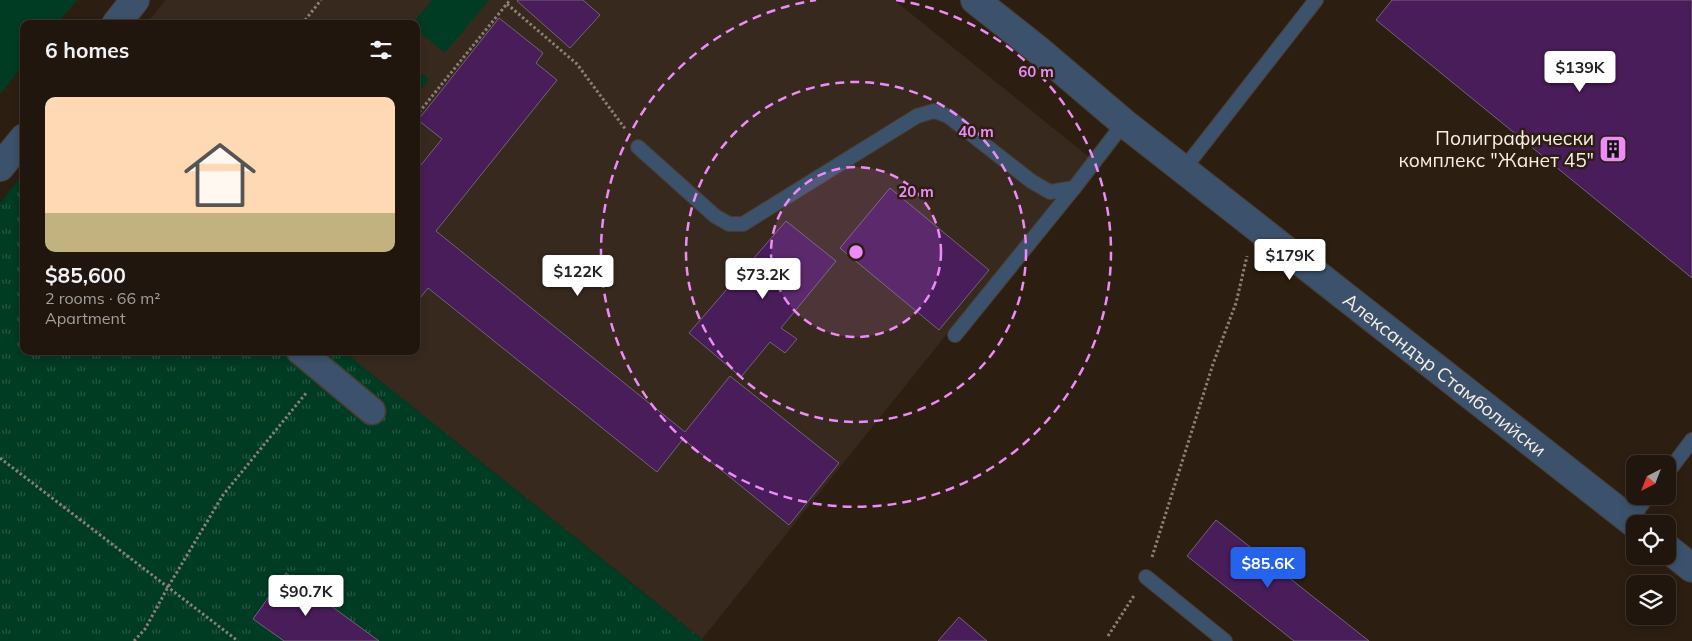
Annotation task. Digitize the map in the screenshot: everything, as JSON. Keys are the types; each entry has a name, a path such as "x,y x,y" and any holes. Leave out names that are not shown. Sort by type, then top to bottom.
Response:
{"street":[{"path":"119,20 135,0"},
{"name":"Александър Стамболийски","path":"975,0 1124,123 1252,225 1626,517"},
{"path":"0,167 20,143"},
{"path":"305,355 372,411"},
{"path":"1676,555 1692,568"}],"lane":[{"path":"1183,170 1316,0"},
{"path":"638,147 715,216 728,224 743,224 917,116 934,111 948,116 1031,181 1050,192 1074,188"},
{"path":"955,334 1074,188 1124,123"},
{"path":"1676,461 1692,440"},
{"path":"1146,577 1224,641"}],"path":[{"path":"305,20 321,0"},
{"path":"420,111 509,2 577,64 638,147"},
{"path":"1108,636 1146,577 1213,364 1236,303 1246,267 1252,225"},
{"path":"134,641 146,629 168,587 223,495 324,372"},
{"path":"0,458 238,641"}],"shaded area":[{"path":"166,0 894,0 1089,157 702,639 348,355 420,355 420,20 149,20"}],"green space":[{"path":"0,0 77,0 60,20 20,20 20,70 0,94"},
{"path":"432,0 489,0 445,53 420,32 420,20 415,20"},
{"path":"420,72 429,79 420,90"},
{"path":"20,178 20,355 348,355 704,641 0,641 0,203"}],"building":[{"path":"518,0 583,0 600,15 570,48"},
{"name":"Полиграфически комплекс \"Жанет 45\"","path":"1392,0 1692,0 1692,278 1376,20"},
{"path":"499,18 543,53 536,63 557,80 436,231 685,432 730,376 839,463 789,525 683,439 657,472 428,288 420,298 420,166 442,139 420,122 420,117"},
{"path":"890,188 989,270 939,330 840,248"},
{"path":"786,221 836,261 781,328 797,339 785,353 770,342 741,377 689,333"},
{"path":"1216,520 1369,641 1294,641 1187,556"},
{"path":"286,573 379,641 284,641 253,619"},
{"path":"959,617 987,641 938,641"}],"place":[{"name":"Полиграфически комплекс \"Жанет 45\"","path":"1613,149"}]}
